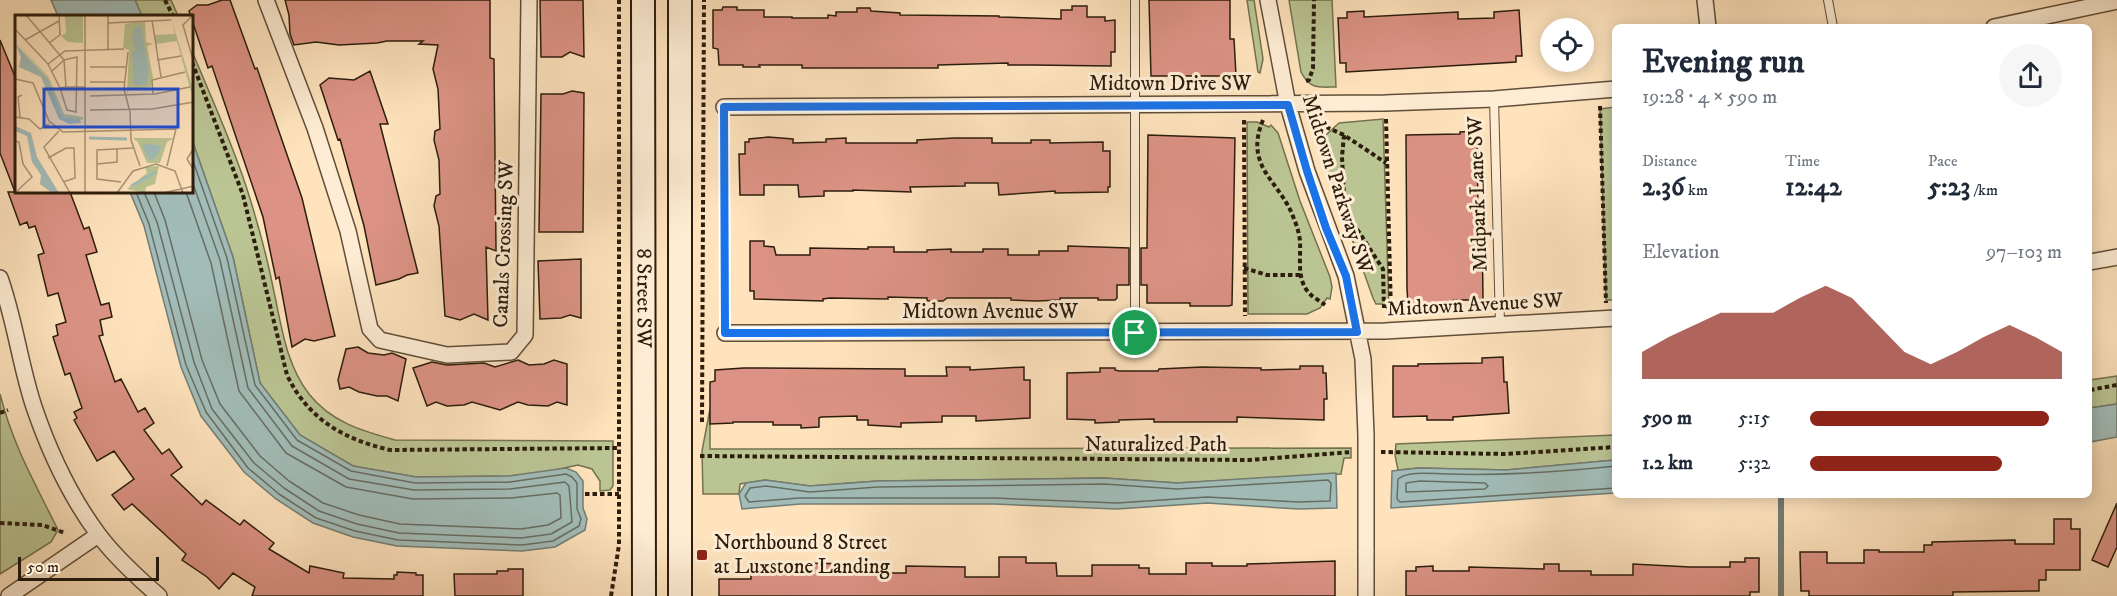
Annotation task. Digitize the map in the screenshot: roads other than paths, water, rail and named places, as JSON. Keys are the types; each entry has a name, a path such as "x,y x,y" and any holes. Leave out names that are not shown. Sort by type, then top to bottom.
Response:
{"main road":[{"name":"8 Street SW","path":"643,0 644,596"},
{"name":"8 Street SW","path":"680,0 680,596"},
{"path":"627,596 644,545"}],"street":[{"name":"Canals Crossing SW","path":"266,0 315,128 348,231 370,329 380,340 447,356 511,352 525,335 529,0"},
{"name":"Midtown Parkway SW","path":"1268,0 1288,105 1326,228 1346,276 1363,359 1366,435 1366,596"},
{"path":"1705,0 1708,24"},
{"path":"2008,24 2117,1"},
{"name":"Midtown Drive SW","path":"724,107 1288,105 1494,99 1612,89"},
{"path":"2092,262 2117,257"},
{"path":"0,278 33,406 54,458 80,508 98,535 131,572 159,596"},
{"name":"Midtown Avenue SW","path":"725,333 1357,332 1612,318"},
{"path":"9,596 98,535"}],"lane":[{"path":"1135,0 1133,105 1135,333"},
{"path":"1828,0 1832,24"},
{"name":"Midpark Lane SW","path":"1494,99 1500,324"},
{"path":"724,107 725,333"}],"water":[{"path":"51,0 135,0 142,15 58,15"},
{"path":"194,146 233,257 260,383 300,435 353,466 416,477 509,476 566,468 576,472 583,481 583,508 587,519 585,530 555,547 522,551 397,546 353,537 313,523 276,499 244,472 201,416 181,367 144,226 131,194 194,194"},
{"path":"2117,404 2117,437 2092,442 2092,408"},
{"path":"1612,460 1612,493 1391,508 1392,471 1419,468 1506,470"},
{"path":"1336,473 1337,508 1298,509 1207,503 1117,509 994,504 800,504 742,509 739,494 746,483 765,480 810,486 878,481 1104,478 1177,483"}],"waterway":[{"path":"1781,498 1781,596"}],"place":[{"name":"Northbound 8 Street at Luxstone Landing","path":"702,555"}]}
